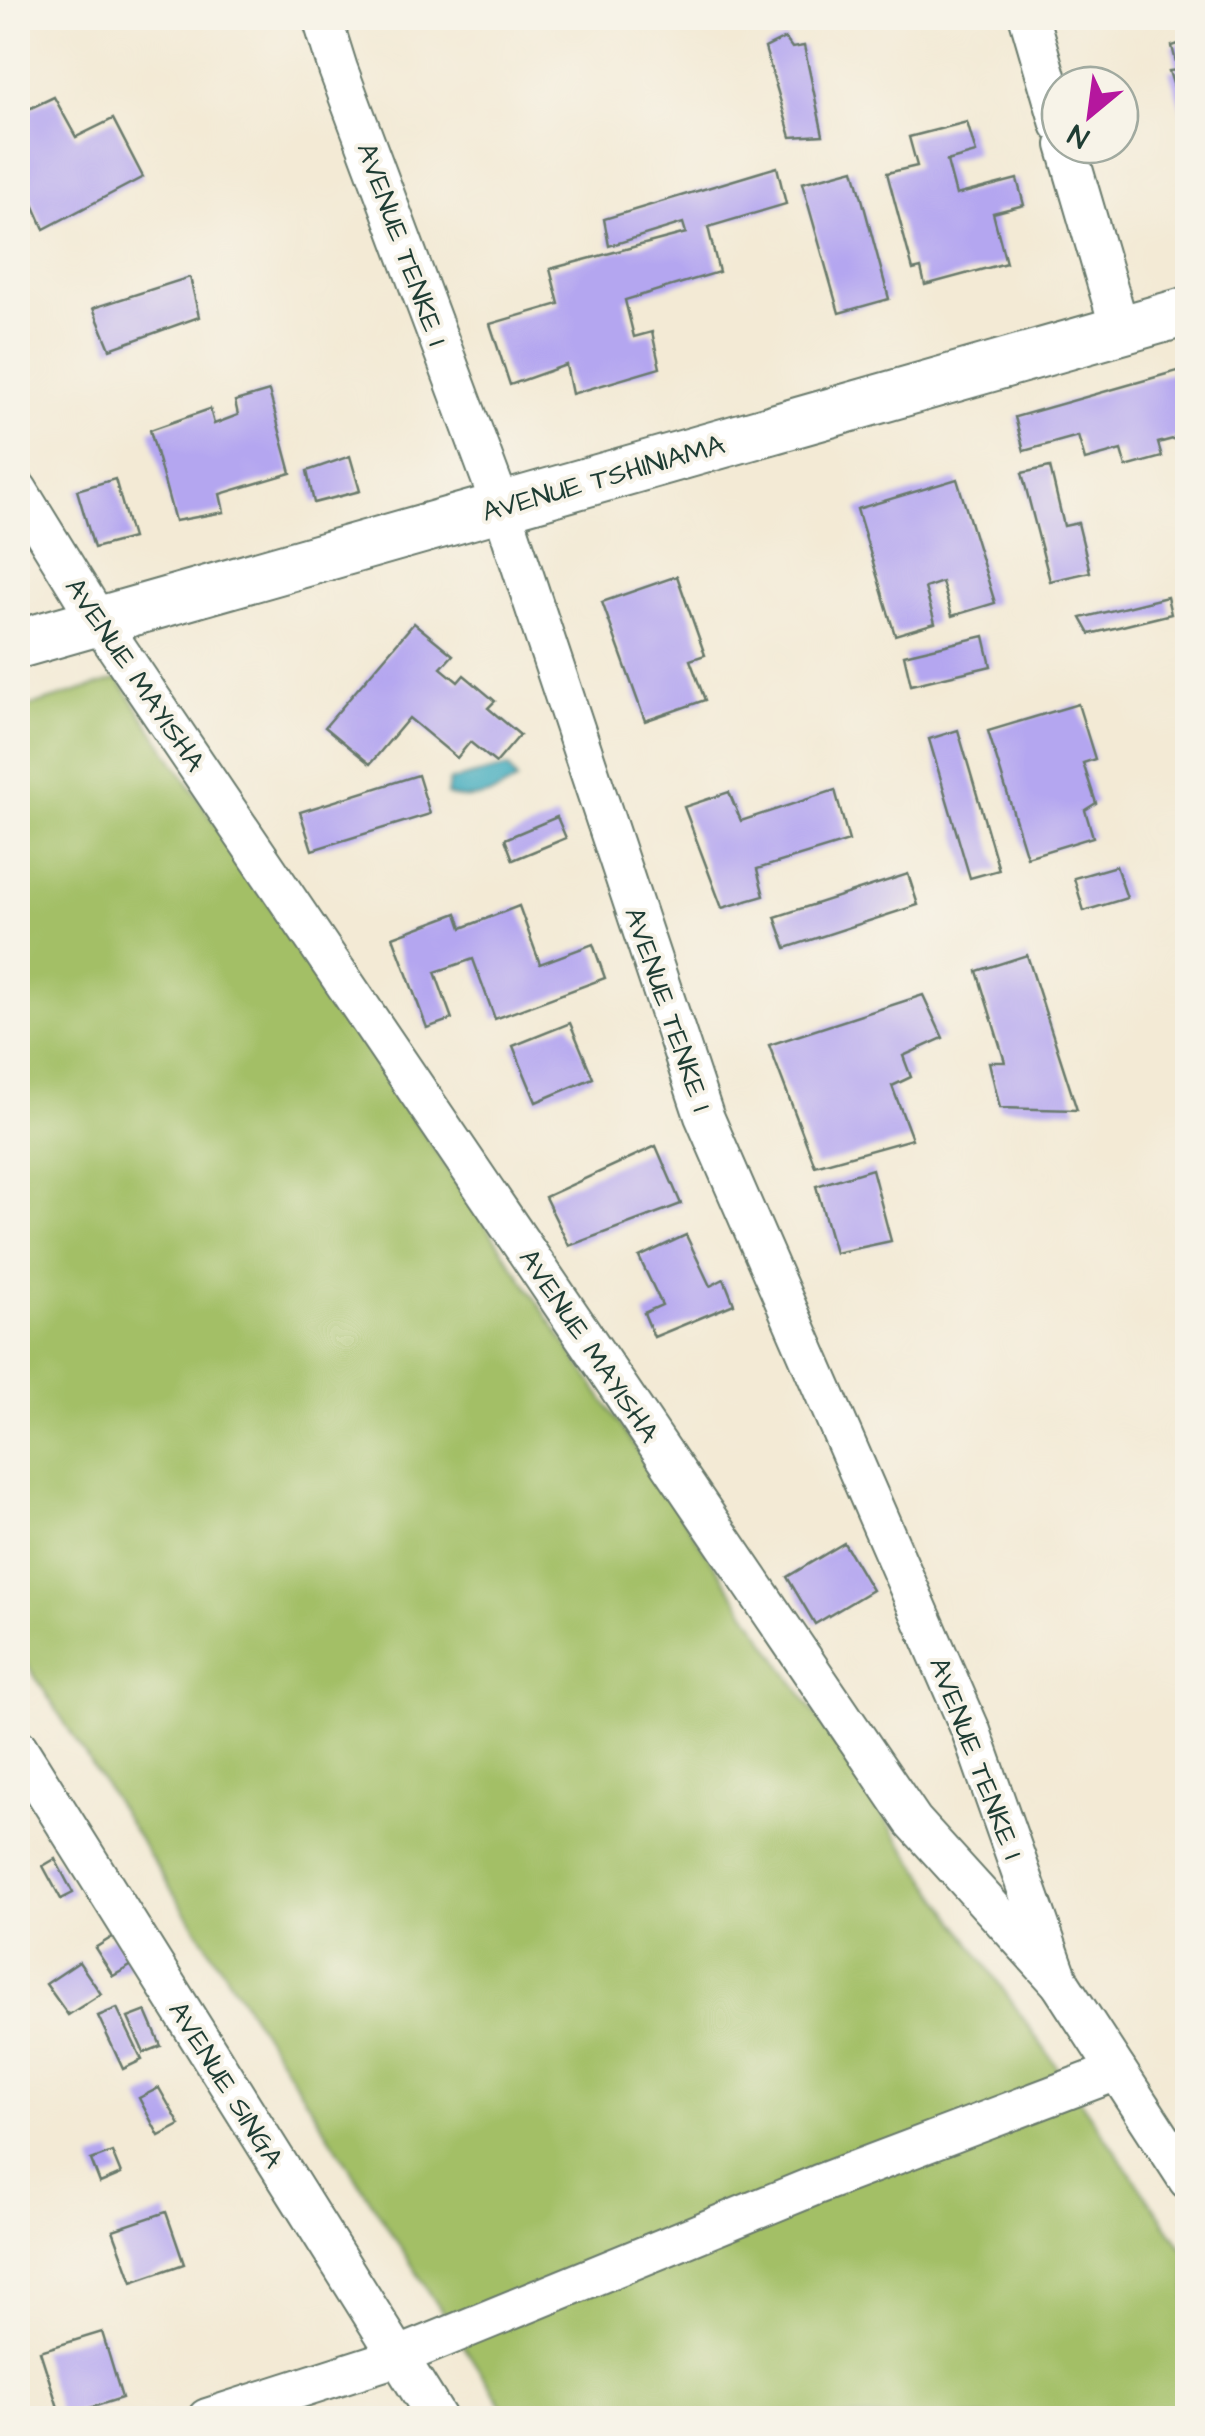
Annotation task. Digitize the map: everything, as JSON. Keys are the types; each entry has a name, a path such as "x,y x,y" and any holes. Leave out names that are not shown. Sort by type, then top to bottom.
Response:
{"street":[{"name":"AVENUE TENKE I","path":"322,18 501,506 704,1116 971,1731 1060,1983"},
{"path":"1029,18 1043,65"},
{"path":"1072,165 1120,329"},
{"name":"AVENUE TSHINIAMA","path":"18,644 1188,311"},
{"name":"AVENUE MAYISHA","path":"18,490 98,620 913,1821 1060,1983 1188,2180"},
{"name":"AVENUE SINGA","path":"18,1748 437,2418"},
{"path":"207,2418 398,2357 819,2184 1117,2071"}],"green space":[{"path":"118,679 901,1842 1187,2255 1187,2418 510,2418 18,1650 18,710"}],"water":[{"path":"508,767 517,780 501,790 474,798 447,795 449,781"}],"building":[{"path":"785,38 792,48 804,46 823,135 791,137 765,48"},
{"path":"1188,41 1188,119 1184,118 1169,71 1178,70 1172,46"},
{"path":"54,97 76,137 113,119 143,177 44,229 18,170 18,114"},
{"path":"967,122 976,153 947,161 956,195 1017,179 1024,205 993,213 1006,263 925,285 921,268 913,270 887,173 917,166 909,137"},
{"path":"777,167 786,204 708,227 719,272 625,300 634,337 652,332 660,368 572,394 566,365 510,385 490,324 559,304 550,269 686,233 683,223 609,246 604,219"},
{"path":"854,169 889,299 839,313 802,183"},
{"path":"190,277 199,317 110,349 93,308"},
{"path":"1188,368 1188,435 1158,443 1162,457 1126,467 1121,450 1085,460 1078,436 1024,451 1015,417"},
{"path":"269,391 291,473 220,494 224,512 175,521 150,430 210,409 214,424 238,415 235,401"},
{"path":"350,456 360,491 314,503 307,471"},
{"path":"1050,467 1064,526 1078,523 1090,572 1050,581 1022,473"},
{"path":"115,479 132,538 94,548 77,490"},
{"path":"957,479 995,603 952,616 942,582 925,588 935,623 895,635 857,509"},
{"path":"677,576 705,655 690,660 705,700 645,721 602,602"},
{"path":"1167,597 1171,614 1090,634 1081,618"},
{"path":"414,623 453,655 441,668 458,682 464,675 495,701 488,708 520,735 496,763 470,742 457,758 409,718 370,764 325,727"},
{"path":"984,636 991,666 911,685 904,655"},
{"path":"1078,704 1095,759 1083,763 1096,803 1085,810 1093,837 1027,857 988,731"},
{"path":"958,730 999,870 970,878 929,739"},
{"path":"418,775 430,814 312,850 300,812"},
{"path":"835,790 849,841 757,869 764,896 722,908 684,807 729,792 741,821"},
{"path":"557,817 566,838 513,860 505,839"},
{"path":"1116,866 1127,898 1084,911 1074,878"},
{"path":"908,874 918,905 786,948 775,917"},
{"path":"519,906 540,964 593,944 605,978 495,1019 473,959 435,972 452,1019 427,1028 393,937 457,913 462,928"},
{"path":"1027,955 1077,1110 1000,1108 989,1062 1005,1062 977,971"},
{"path":"923,995 943,1038 903,1056 911,1077 892,1086 912,1139 815,1166 769,1045"},
{"path":"570,1023 593,1078 536,1102 513,1046"},
{"path":"656,1146 681,1204 569,1246 545,1197"},
{"path":"872,1169 891,1241 835,1253 816,1186"},
{"path":"686,1235 710,1286 724,1279 734,1304 654,1337 644,1313 662,1305 639,1257"},
{"path":"844,1543 872,1590 815,1624 787,1577"},
{"path":"55,1859 73,1893 61,1899 43,1866"},
{"path":"114,1936 132,1965 113,1976 95,1948"},
{"path":"79,1962 101,1994 68,2015 46,1984"},
{"path":"117,2008 142,2060 123,2069 98,2016"},
{"path":"146,2011 161,2046 144,2053 128,2018"},
{"path":"159,2088 180,2125 159,2136 139,2098"},
{"path":"112,2152 121,2174 100,2183 91,2160"},
{"path":"166,2212 184,2264 132,2282 113,2230"},
{"path":"102,2332 122,2398 61,2417 40,2351"}]}
